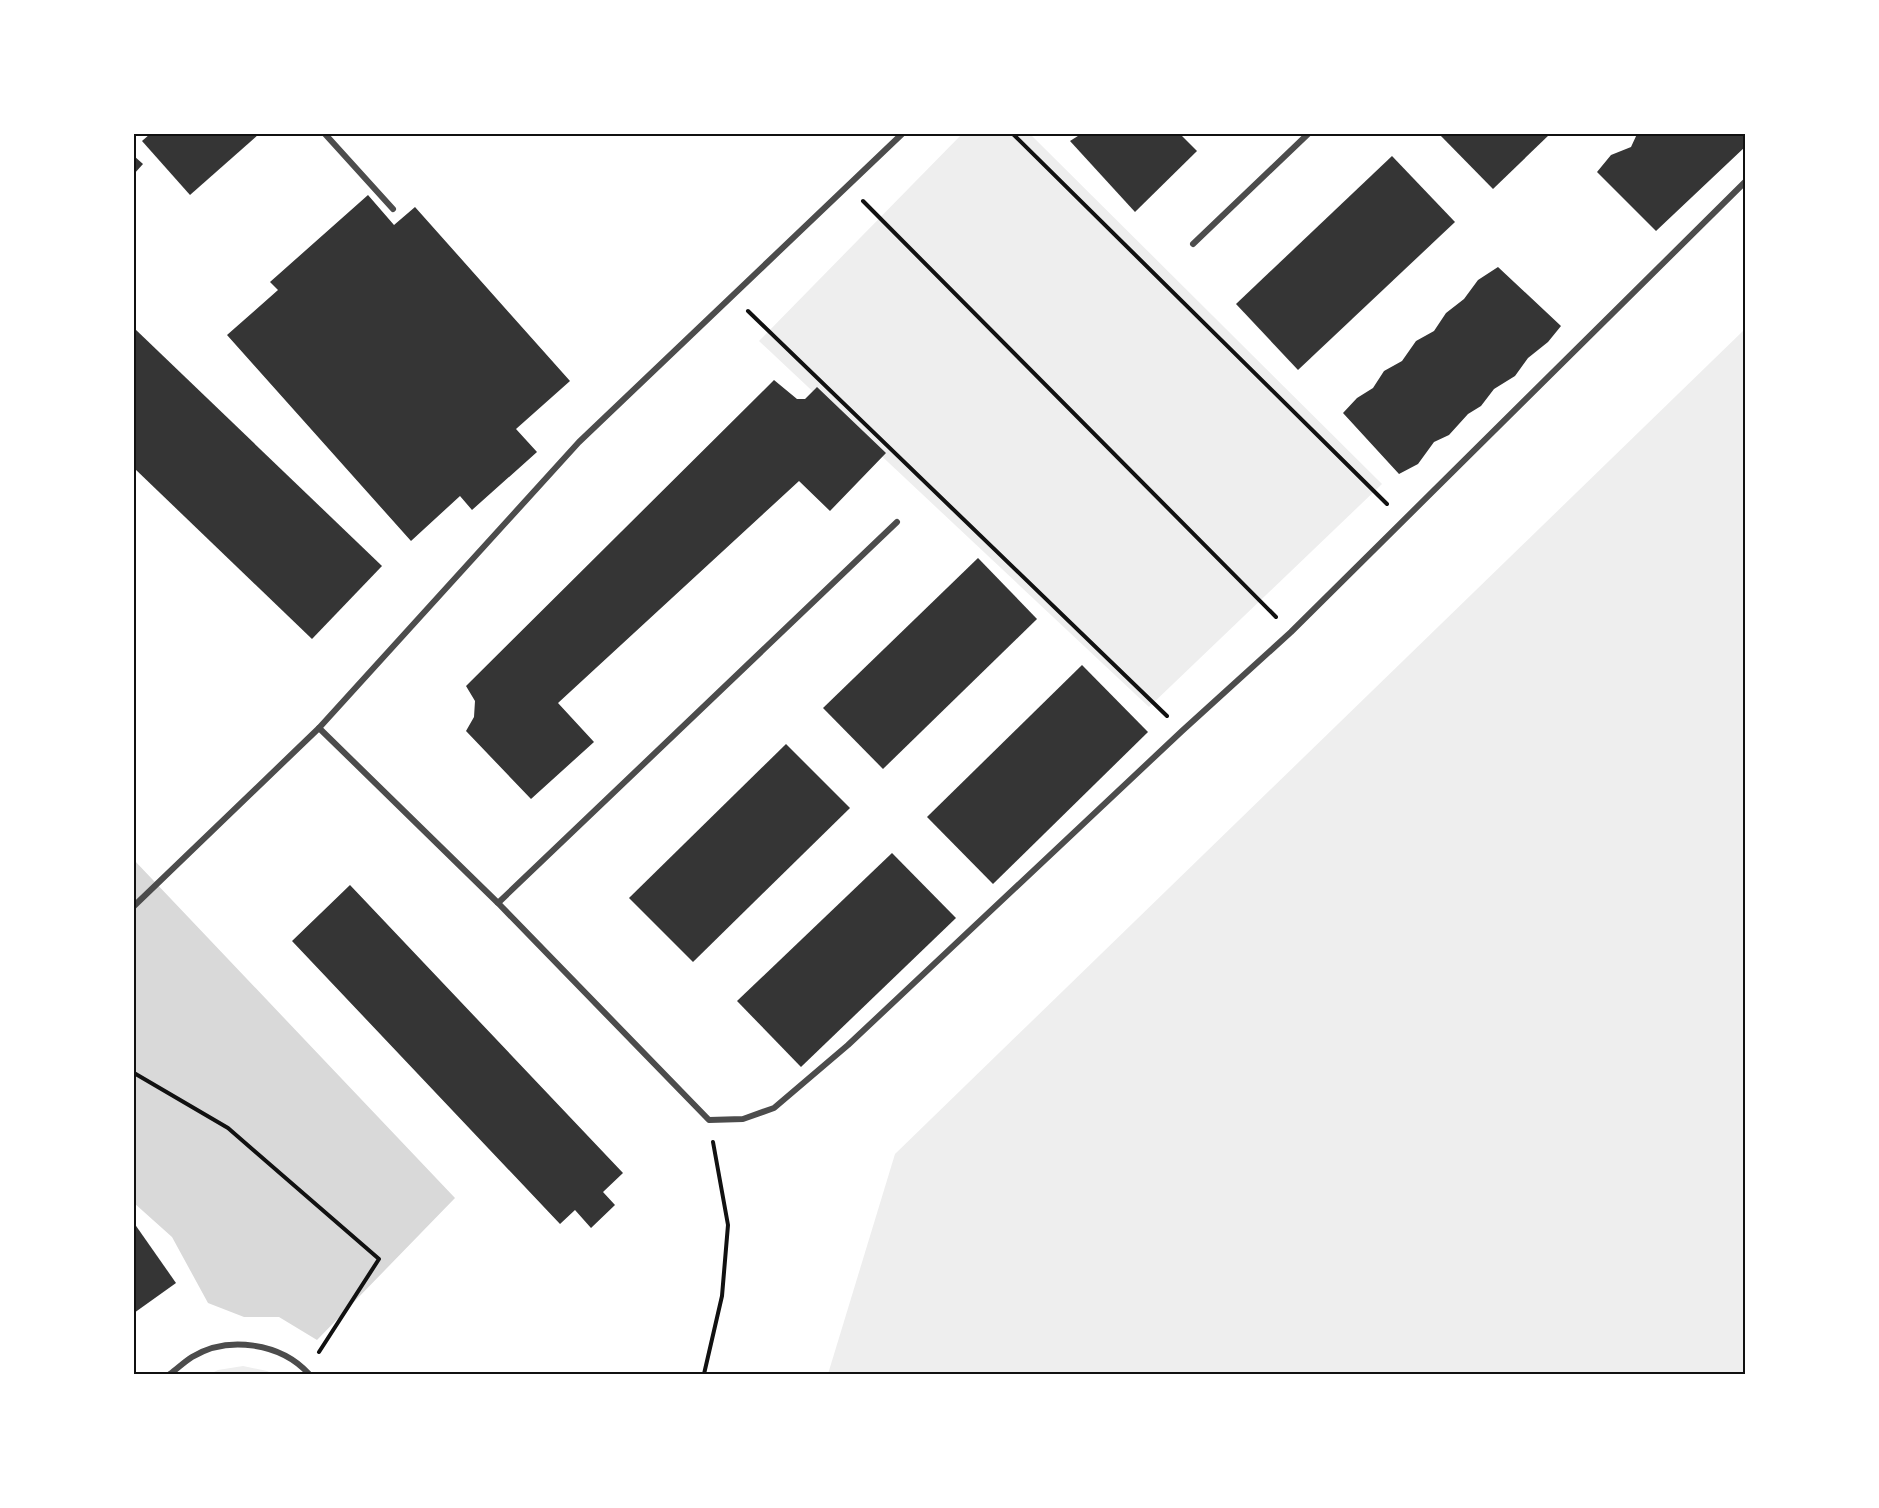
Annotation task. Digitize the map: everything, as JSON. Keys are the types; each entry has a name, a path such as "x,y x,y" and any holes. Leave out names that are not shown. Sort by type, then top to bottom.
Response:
{"street":[{"path":"325,134 393,208"},
{"path":"134,906 319,728 579,442 902,134"},
{"path":"1194,244 1308,134"},
{"path":"319,728 498,903 709,1120 743,1119 774,1108 848,1045 1182,731 1291,632 1746,181"},
{"path":"498,903 897,522"},
{"path":"164,1374 193,1356 222,1346 253,1344 282,1354 308,1373"},
{"path":"170,1374 193,1356"}],"path":[{"path":"1013,134 1402,520"},
{"path":"847,186 1291,632"},
{"path":"732,296 1182,731"},
{"path":"134,1073 228,1128 379,1259 308,1373"},
{"path":"704,1374 722,1296 728,1225 709,1120"}],"shaded area":[{"path":"962,134 1030,134 1382,484 1149,707 759,341"},
{"path":"1745,329 1745,1374 828,1374 895,1154"},
{"path":"134,860 455,1198 317,1340 279,1317 244,1317 208,1303 172,1237 134,1203"},
{"path":"243,1366 273,1374 210,1374 218,1370"}],"building":[{"path":"150,134 259,134 190,195 142,141"},
{"path":"1081,134 1180,134 1197,151 1135,212 1070,141"},
{"path":"1439,134 1550,134 1493,189"},
{"path":"1637,134 1742,134 1746,137 1746,146 1656,231 1597,172 1611,155 1631,147"},
{"path":"134,156 143,164 134,174"},
{"path":"1392,156 1455,222 1298,370 1236,304"},
{"path":"368,195 394,225 415,207 570,381 516,429 537,452 472,510 460,496 411,541 227,335 278,290 270,282"},
{"path":"1498,267 1561,326 1548,342 1528,358 1515,376 1494,389 1481,406 1468,414 1449,435 1434,442 1418,464 1399,474 1343,413 1357,398 1373,388 1384,371 1402,361 1416,341 1434,331 1446,313 1464,299 1478,280"},
{"path":"134,328 382,566 312,639 134,468"},
{"path":"774,380 797,399 805,399 817,387 886,453 830,511 799,481 558,703 594,742 531,799 466,731 474,717 475,701 466,686"},
{"path":"978,558 1037,619 883,769 823,708"},
{"path":"1082,665 1148,732 993,884 927,817"},
{"path":"786,744 850,808 693,962 629,898"},
{"path":"892,853 956,918 801,1067 737,1001"},
{"path":"350,885 623,1173 603,1192 615,1205 591,1228 575,1210 560,1224 292,941"},
{"path":"134,1223 176,1283 134,1313"}]}
